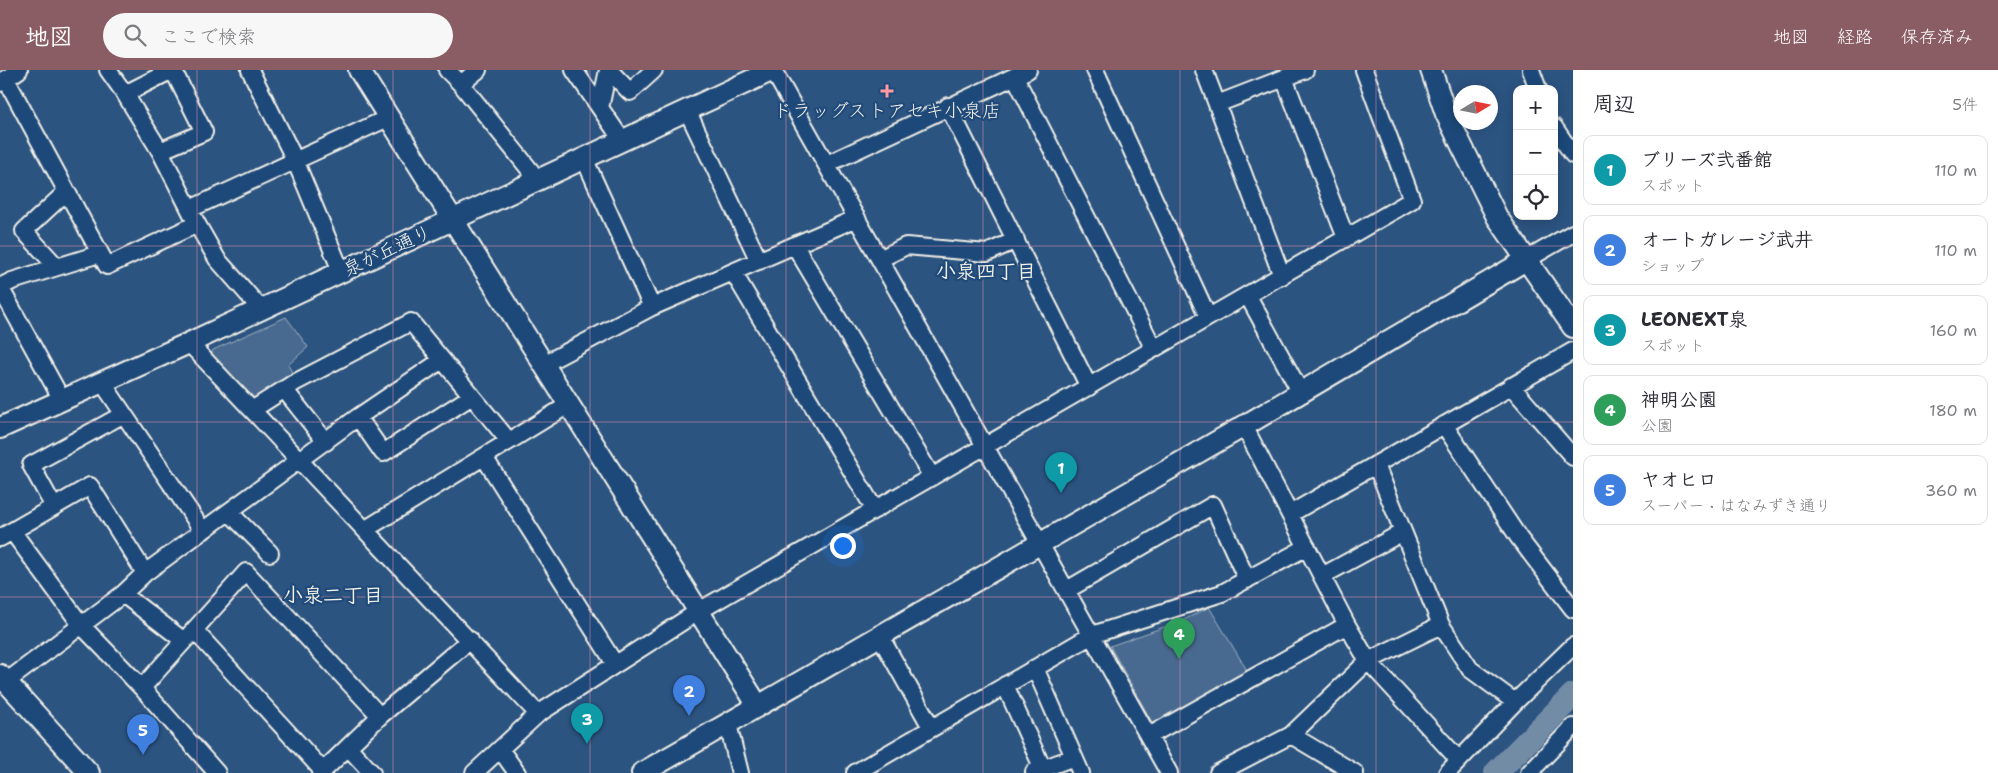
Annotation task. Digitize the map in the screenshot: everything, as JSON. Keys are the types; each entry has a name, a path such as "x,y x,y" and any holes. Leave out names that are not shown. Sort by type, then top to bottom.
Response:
{"street":[{"path":"108,70 160,151 217,259 260,308"},
{"path":"125,94 173,70 204,132 160,151"},
{"path":"250,70 295,160 341,271"},
{"path":"358,70 758,706"},
{"path":"447,70 461,84 538,180"},
{"path":"461,84 478,70"},
{"path":"574,70 622,140"},
{"path":"600,108 609,70"},
{"path":"609,70 630,92 654,70"},
{"path":"773,70 1169,773"},
{"name":"泉が丘通り","path":"0,428 189,343 260,308 773,70"},
{"path":"1095,70 1208,317"},
{"path":"1204,70 1282,276"},
{"path":"1217,104 1306,70"},
{"path":"474,773 538,714 699,611 1412,200 1364,70"},
{"path":"1430,70 1446,114 1497,217 1573,327"},
{"path":"1532,71 1537,85"},
{"path":"826,164 1022,73 1154,348"},
{"path":"8,77 66,192 107,266 295,160 388,118"},
{"path":"1284,78 1346,238"},
{"path":"948,106 1089,387"},
{"path":"688,110 759,261"},
{"path":"1556,130 1571,148"},
{"path":"584,158 652,307"},
{"path":"57,267 24,231 66,192"},
{"path":"544,364 652,307 857,218"},
{"path":"642,773 1041,544 1573,233"},
{"path":"880,258 906,246 987,253 1016,240"},
{"path":"795,246 932,477"},
{"path":"62,400 0,287 12,280 99,254"},
{"path":"733,272 874,510"},
{"path":"1248,296 1302,392"},
{"path":"252,410 284,389 411,322 509,440"},
{"path":"189,343 538,714"},
{"path":"1290,514 1573,351"},
{"path":"89,773 3,678 82,626 123,594 145,573 358,417 442,360"},
{"path":"102,382 203,531"},
{"path":"1511,386 1573,456"},
{"path":"284,389 326,442"},
{"path":"358,417 383,454 472,396"},
{"path":"366,530 568,405"},
{"path":"54,507 31,466 124,414"},
{"path":"1444,425 1519,538 1573,609"},
{"path":"1244,426 1347,625 1368,661 1459,760"},
{"path":"484,457 615,664"},
{"path":"1376,465 1440,625 1470,669 1515,702"},
{"path":"145,573 90,486 6,535 82,626 142,688 217,773"},
{"path":"1067,590 1213,505 1247,580"},
{"path":"229,512 270,553"},
{"path":"1322,576 1403,532"},
{"path":"855,773 1092,636 1222,593 1307,547"},
{"path":"142,688 246,572 380,716"},
{"path":"123,594 189,636 322,772 380,716 470,640"},
{"path":"1149,736 1347,625"},
{"path":"1218,773 1291,735 1368,661 1440,625"},
{"path":"880,636 931,728"},
{"path":"1447,773 1515,702 1573,646"},
{"path":"1035,668 1081,773"},
{"path":"1005,685 1038,771 1074,757"},
{"path":"728,724 740,773"},
{"path":"1529,773 1571,732"},
{"path":"1291,735 1355,773"},
{"path":"348,747 372,773"},
{"path":"500,749 517,773"}],"shaded area":[{"path":"286,317 308,347 288,365 295,377 252,401 210,356 213,350"},
{"path":"1209,607 1248,672 1153,724 1110,646 1184,620"}],"waterway":[{"path":"1496,773 1573,695"}],"place":[{"name":"ドラッグストアセキ小泉店","path":"887,91"},
{"name":"ブリーズ弐番館","path":"1061,493"},
{"name":"神明公園","path":"1179,659"},
{"name":"オートガレージ武井","path":"689,716"},
{"name":"LEONEXT泉","path":"587,744"},
{"name":"ヤオヒロ","path":"143,755"}],"district":[{"name":"小泉四丁目","path":"986,271"},
{"name":"小泉二丁目","path":"333,595"}]}
